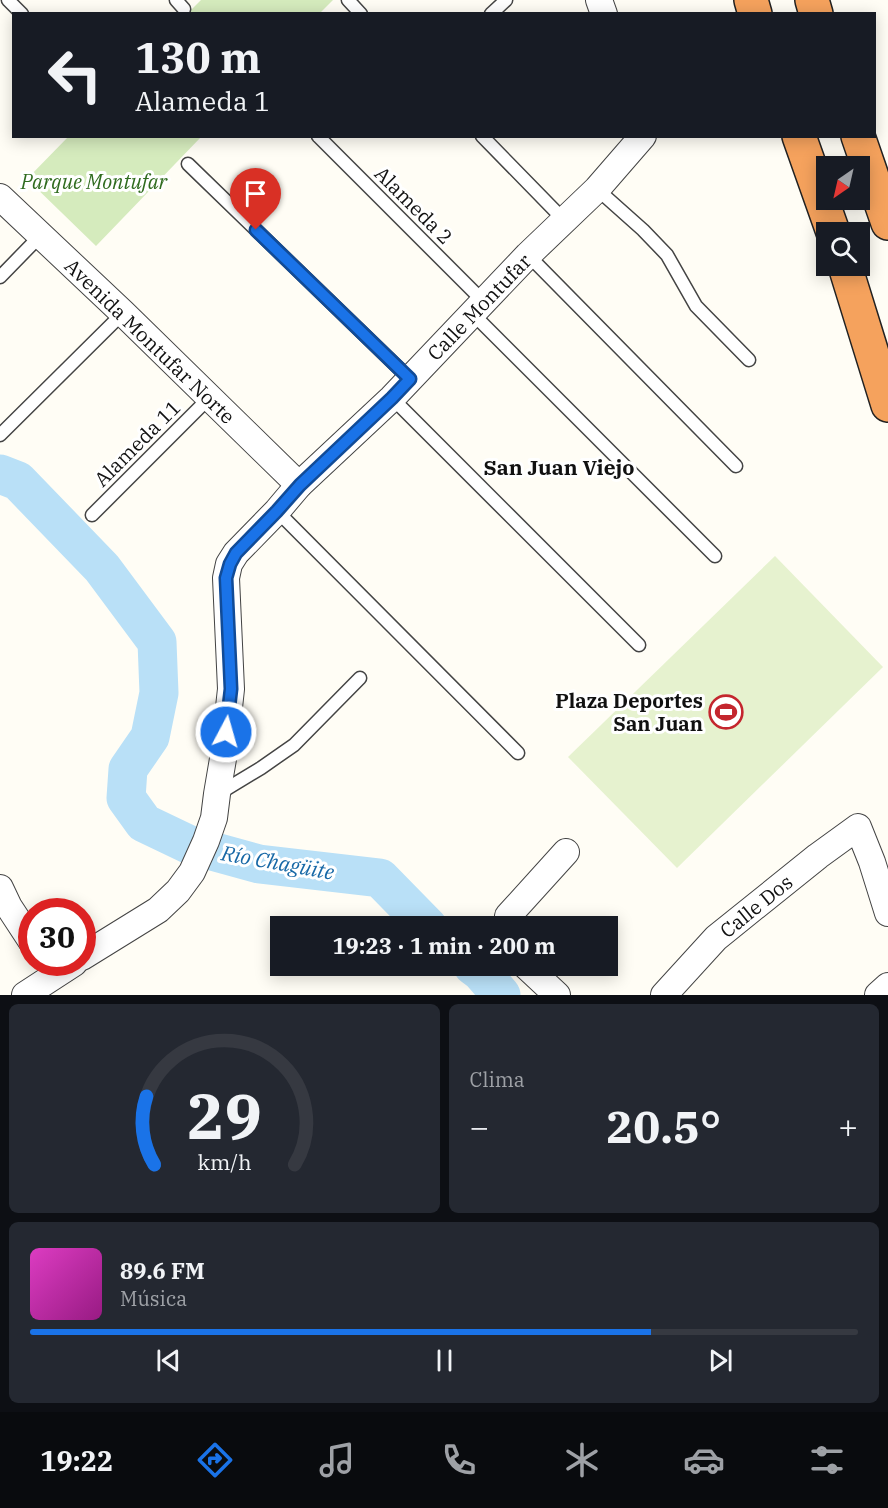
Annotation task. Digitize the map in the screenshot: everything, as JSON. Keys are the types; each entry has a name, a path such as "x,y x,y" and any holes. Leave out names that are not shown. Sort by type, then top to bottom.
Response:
{"highway":[{"path":"800,138 829,222"},
{"path":"859,138 888,223"},
{"path":"848,276 888,405"}],"street":[{"name":"Calle Montufar","path":"96,948 158,910 178,891 192,872 207,841 218,794 231,689 226,578 236,553 300,485 392,398 528,255 597,189 641,138"},
{"name":"Avenida Montufar Norte","path":"0,197 300,485"},
{"name":"Calle Dos","path":"663,995 716,938 858,827 888,913"},
{"path":"508,916 566,852"},
{"path":"0,888 18,921"},
{"path":"25,995 48,976"},
{"path":"537,976 557,995"},
{"path":"878,995 888,986"}],"lane":[{"path":"8,0 20,12"},
{"path":"348,0 359,12"},
{"path":"493,12 506,0"},
{"name":"Alameda 2","path":"320,138 715,556"},
{"path":"484,138 564,220"},
{"path":"188,164 410,379"},
{"path":"597,189 667,255 696,306 749,360"},
{"path":"0,277 40,236"},
{"path":"528,255 736,466"},
{"path":"0,435 123,313"},
{"name":"Alameda 11","path":"92,515 209,398"},
{"path":"392,398 639,645"},
{"path":"277,511 518,753"},
{"path":"218,794 294,745 360,678"}],"green space":[{"path":"201,0 333,0 321,12 189,12"},
{"name":"Parque Montufar","path":"67,138 200,138 96,246 27,179"},
{"name":"Plaza Deportes San Juan","path":"775,556 883,667 677,868 568,757"}],"waterway":[{"name":"Río Chagüite","path":"0,474 18,481 102,568 157,642 159,693 150,737 128,769 126,798 144,823 190,845 259,864 380,878 417,916"},
{"name":"Río Chagüite","path":"484,976 501,995"}],"place":[{"name":"Plaza Deportes San Juan","path":"726,712"}],"district":[{"name":"San Juan Viejo","path":"559,467"}],"route":[{"path":"226,732 231,689 226,578 230,564 236,553 300,485 410,379 256,230"}]}
